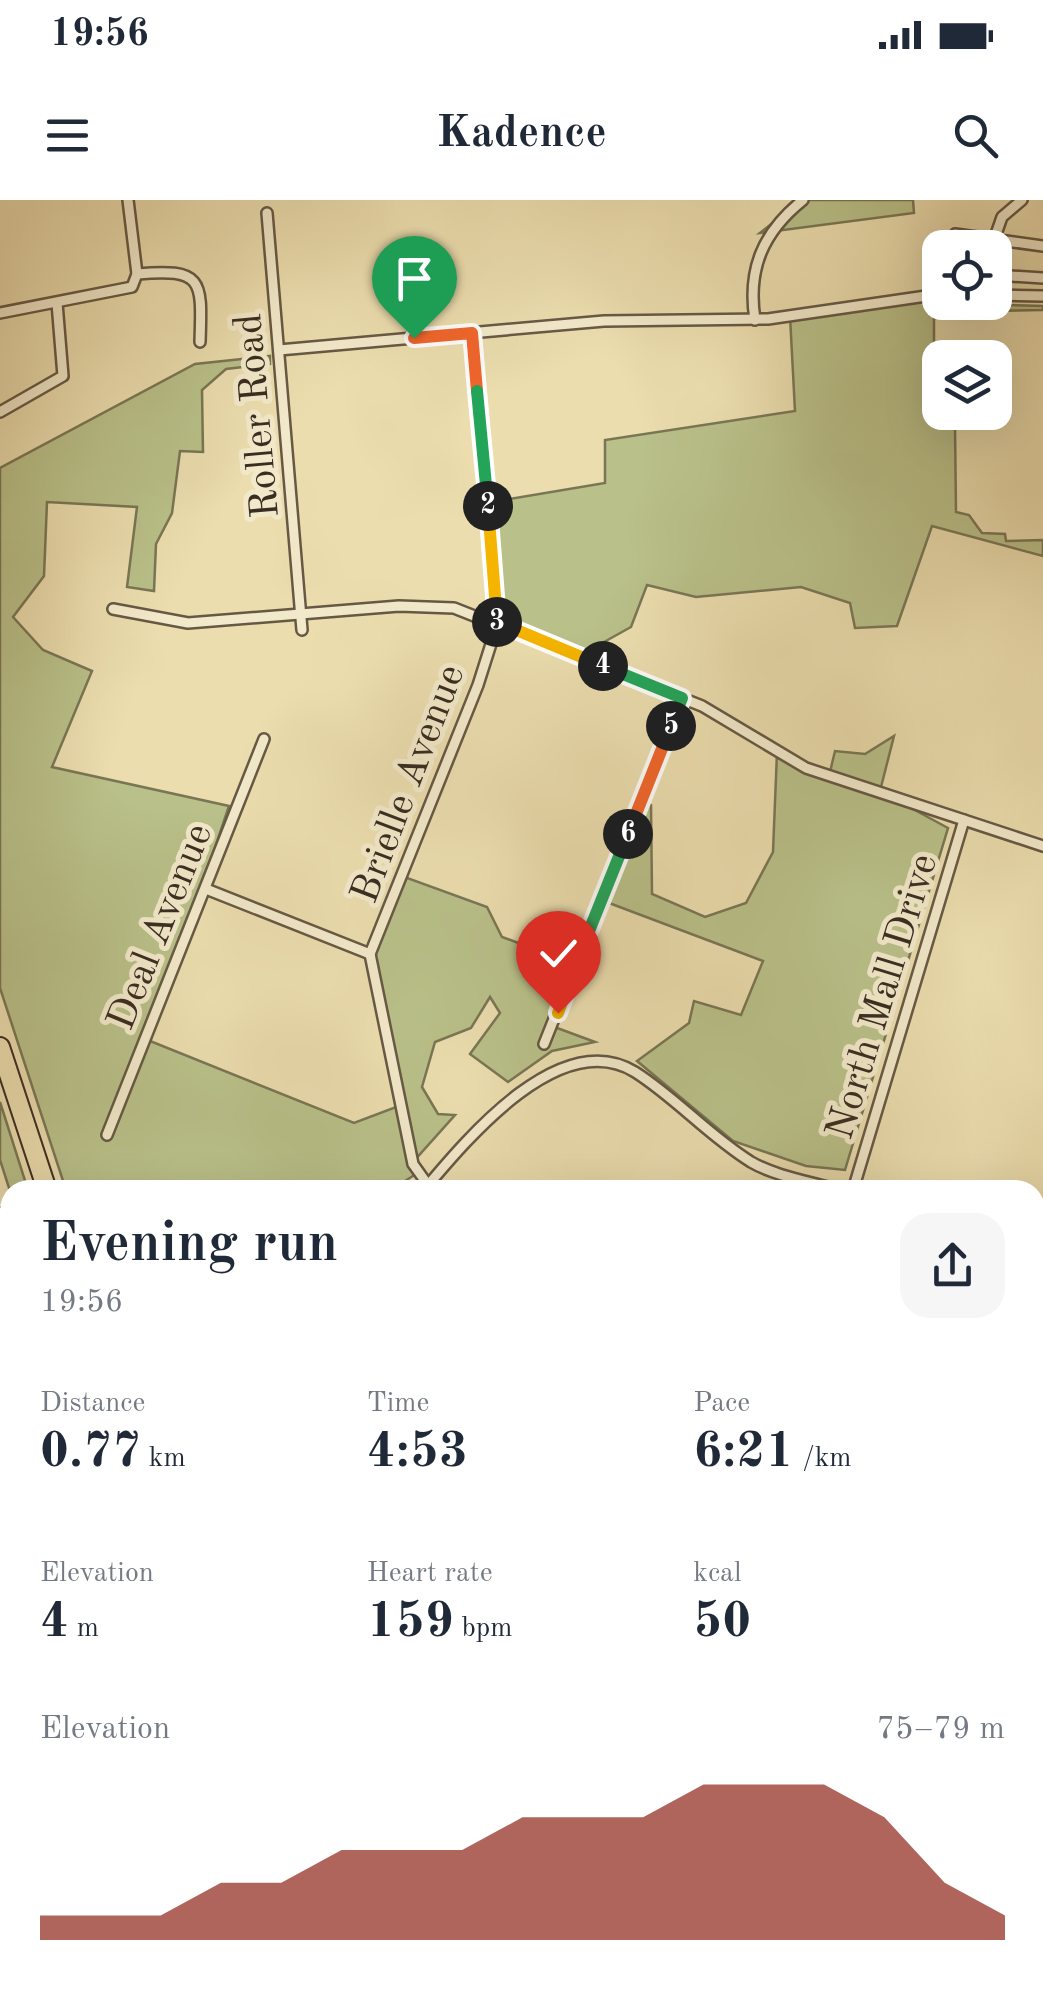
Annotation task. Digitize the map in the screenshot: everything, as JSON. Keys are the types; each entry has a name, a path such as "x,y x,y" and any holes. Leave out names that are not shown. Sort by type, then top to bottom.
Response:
{"highway":[{"path":"0,1047 44,1180"}],"street":[{"path":"0,313 128,291 137,274 128,200"},
{"path":"755,320 752,286 758,255 771,230 803,200"},
{"path":"997,230 1002,217 1022,200"},
{"name":"Roller Road","path":"266,213 302,630"},
{"path":"1012,242 1043,246"},
{"path":"137,274 183,271 195,278 200,290 200,342"},
{"path":"1012,276 1043,278"},
{"path":"1012,295 1043,296"},
{"path":"279,350 604,321 755,320 922,297"},
{"path":"57,303 63,376"},
{"name":"Brielle Avenue","path":"370,954 478,684 497,625 472,333"},
{"path":"63,376 76,385"},
{"path":"0,412 63,376"},
{"path":"113,609 188,623 435,605 497,625 682,698 806,768 1043,846"},
{"path":"544,1044 682,698"},
{"name":"Deal Avenue","path":"107,1136 264,738"},
{"name":"North Mall Drive","path":"856,1180 964,820"},
{"path":"206,888 370,954 412,1164 421,1180"},
{"path":"433,1180 480,1122 567,1067 599,1060 636,1073 754,1164 806,1180"}],"green space":[{"path":"802,200 913,200 914,213 760,233"},
{"path":"922,298 922,320 934,320 934,340 922,340 922,430 955,430 956,512 969,515 982,533 1005,534 1006,541 1043,540 1043,556 932,526 897,626 855,628 850,603 801,587 696,597 647,585 631,627 604,642 596,663 501,626 486,503 605,483 605,440 795,411 790,316"},
{"path":"1012,305 1043,306 1043,310 1012,311"},
{"path":"270,356 270,364 226,369 202,390 203,452 180,451 172,513 156,544 154,591 127,587 137,507 47,502 44,576 13,617 43,650 92,671 52,767 229,806 150,1041 354,1123 399,1106 372,962 402,876 487,907 502,937 576,964 549,1025 595,1042 552,1051 508,1082 470,1054 500,1013 490,997 471,1028 435,1042 422,1087 438,1114 455,1115 414,1161 416,1174 407,1180 63,1180 0,988 0,468 195,364"},
{"path":"894,736 880,791 948,828 845,1170 806,1166 733,1141 637,1061 689,1023 694,1001 741,1015 763,961 601,900 641,797 651,805 652,894 705,917 746,903 773,852 777,752 829,776 835,751 865,754"},
{"path":"0,1102 25,1180 6,1180 0,1160"}],"route":[{"path":"414,338 472,333 497,625 682,698 558,1013"}]}
